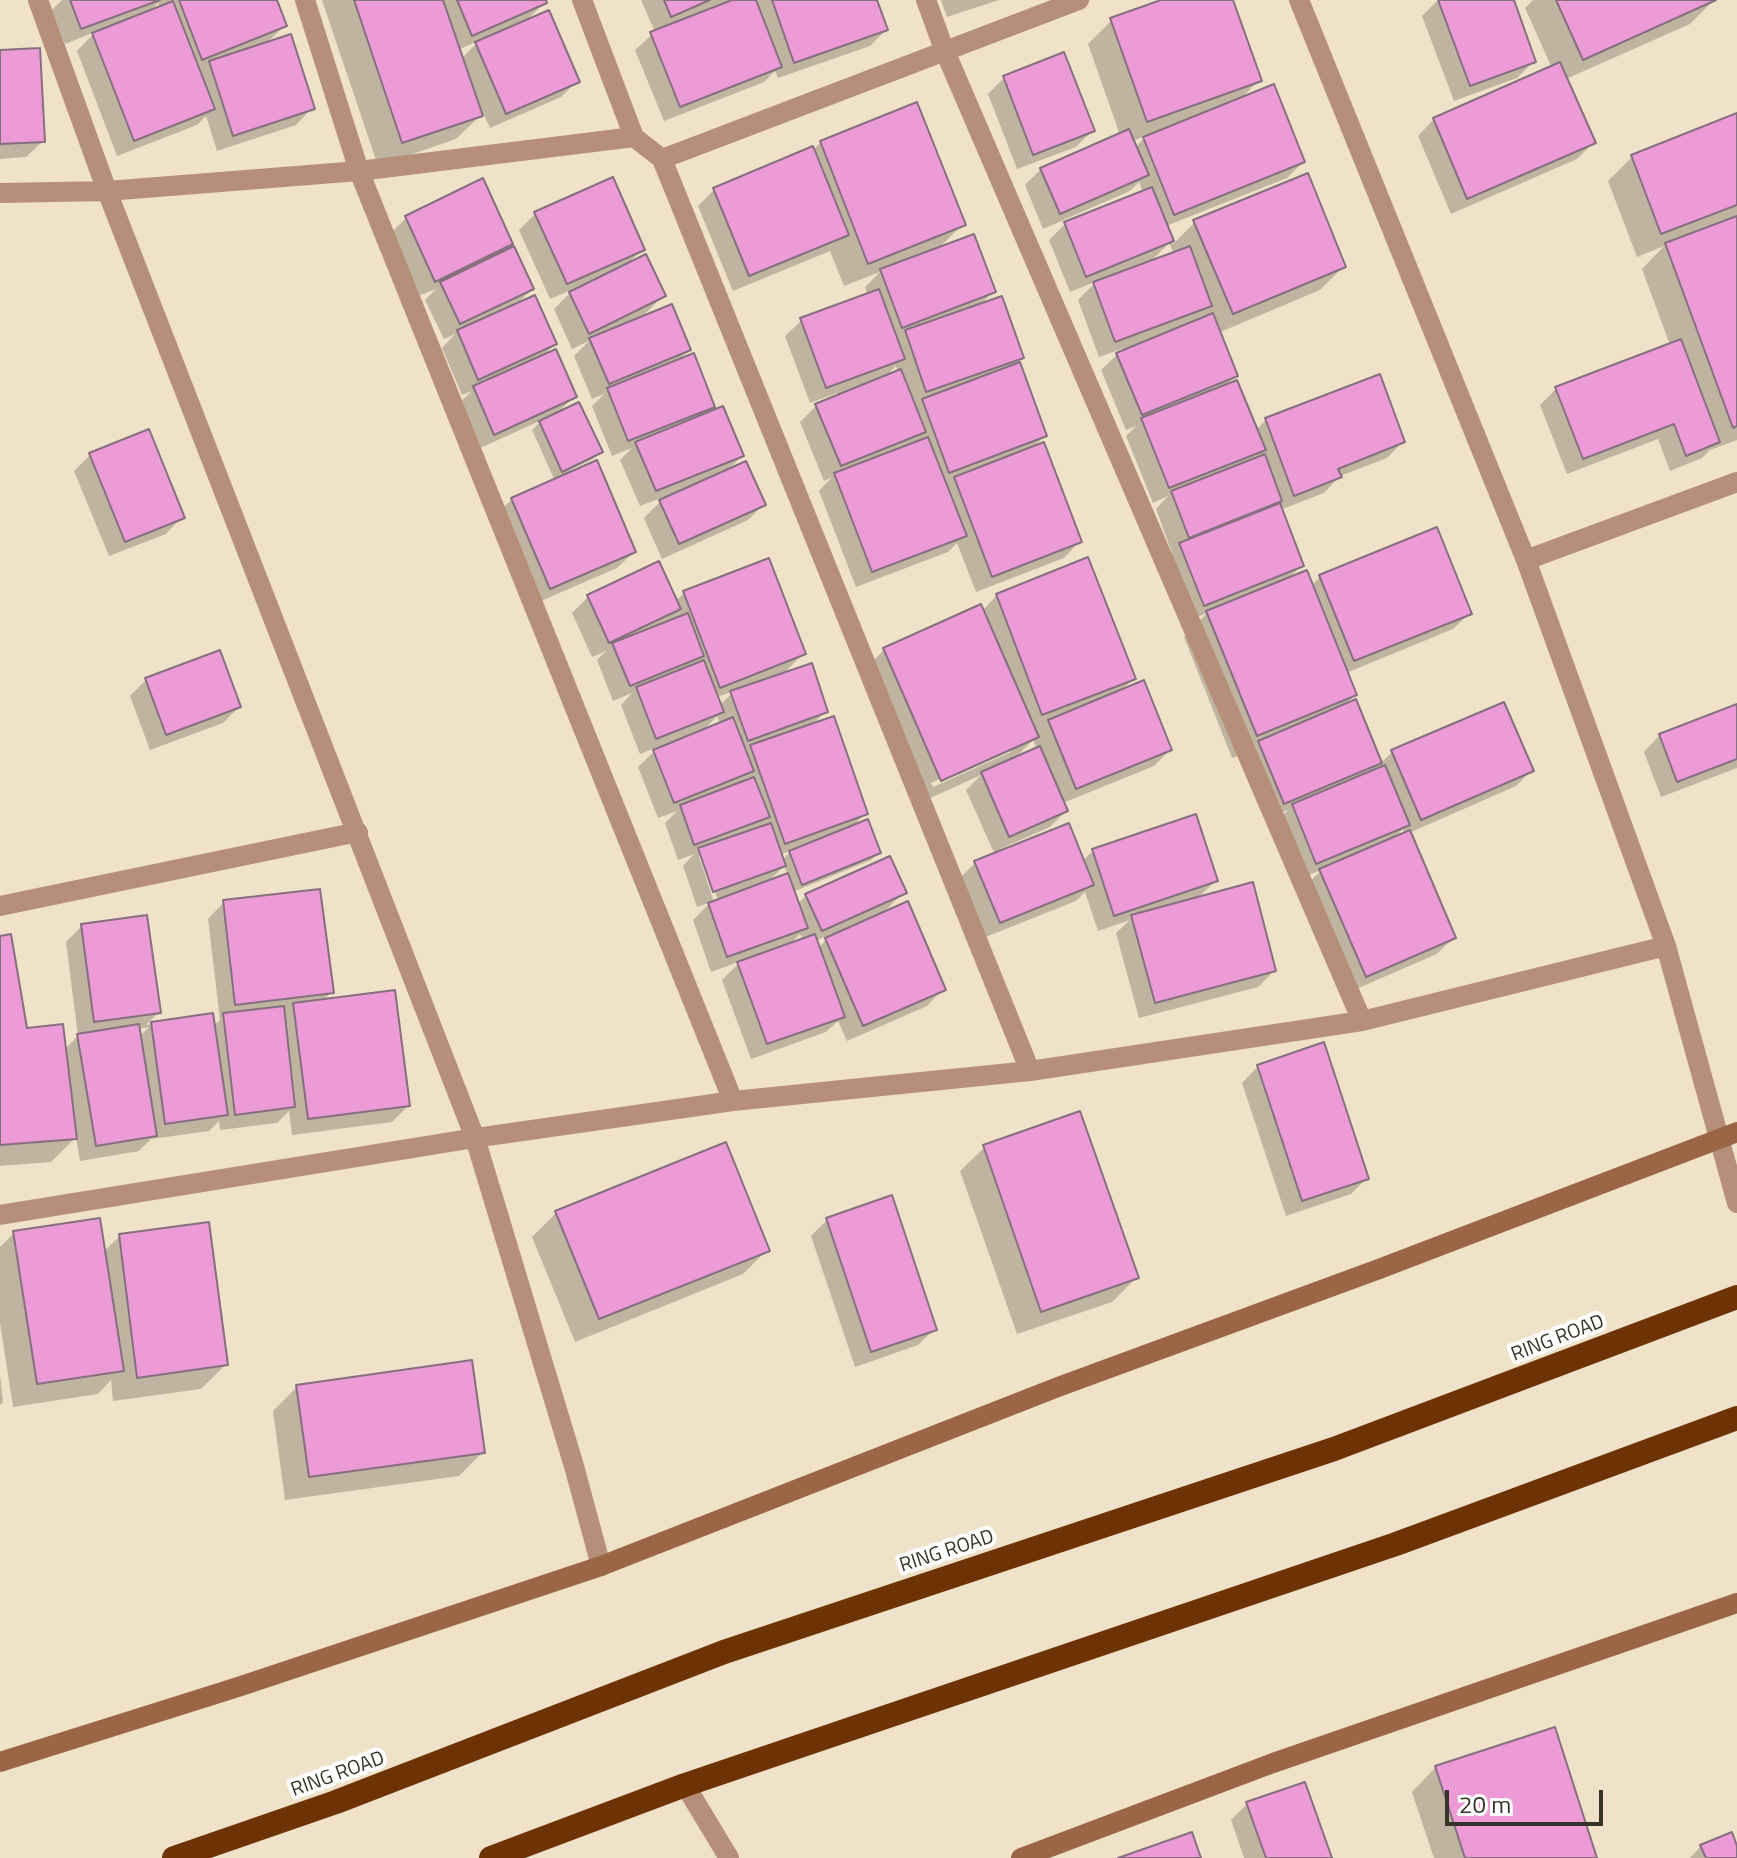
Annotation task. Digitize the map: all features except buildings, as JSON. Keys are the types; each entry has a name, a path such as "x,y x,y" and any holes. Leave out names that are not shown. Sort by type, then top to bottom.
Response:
{"highway":[{"name":"RING ROAD","path":"174,1858 336,1802 724,1652 1334,1449 1737,1297"},
{"path":"491,1858 685,1785 1396,1544 1737,1418"}],"street":[{"path":"38,0 107,191 475,1138 601,1566"},
{"path":"305,0 359,171 733,1101"},
{"path":"582,0 634,137 662,159 1030,1071"},
{"path":"926,0 944,49 1362,1021"},
{"path":"662,159 1079,0"},
{"path":"1299,0 1526,560 1666,946 1728,1136 1737,1203"},
{"path":"0,193 107,191 359,171 634,137"},
{"path":"1526,560 1737,482"},
{"path":"0,906 358,832"},
{"path":"0,1215 475,1138 733,1101 1030,1071 1362,1021 1666,946"},
{"path":"0,1762 238,1687 601,1566 1058,1387 1728,1136"},
{"path":"1021,1858 1273,1763 1737,1603"},
{"path":"685,1785 729,1858"}]}
